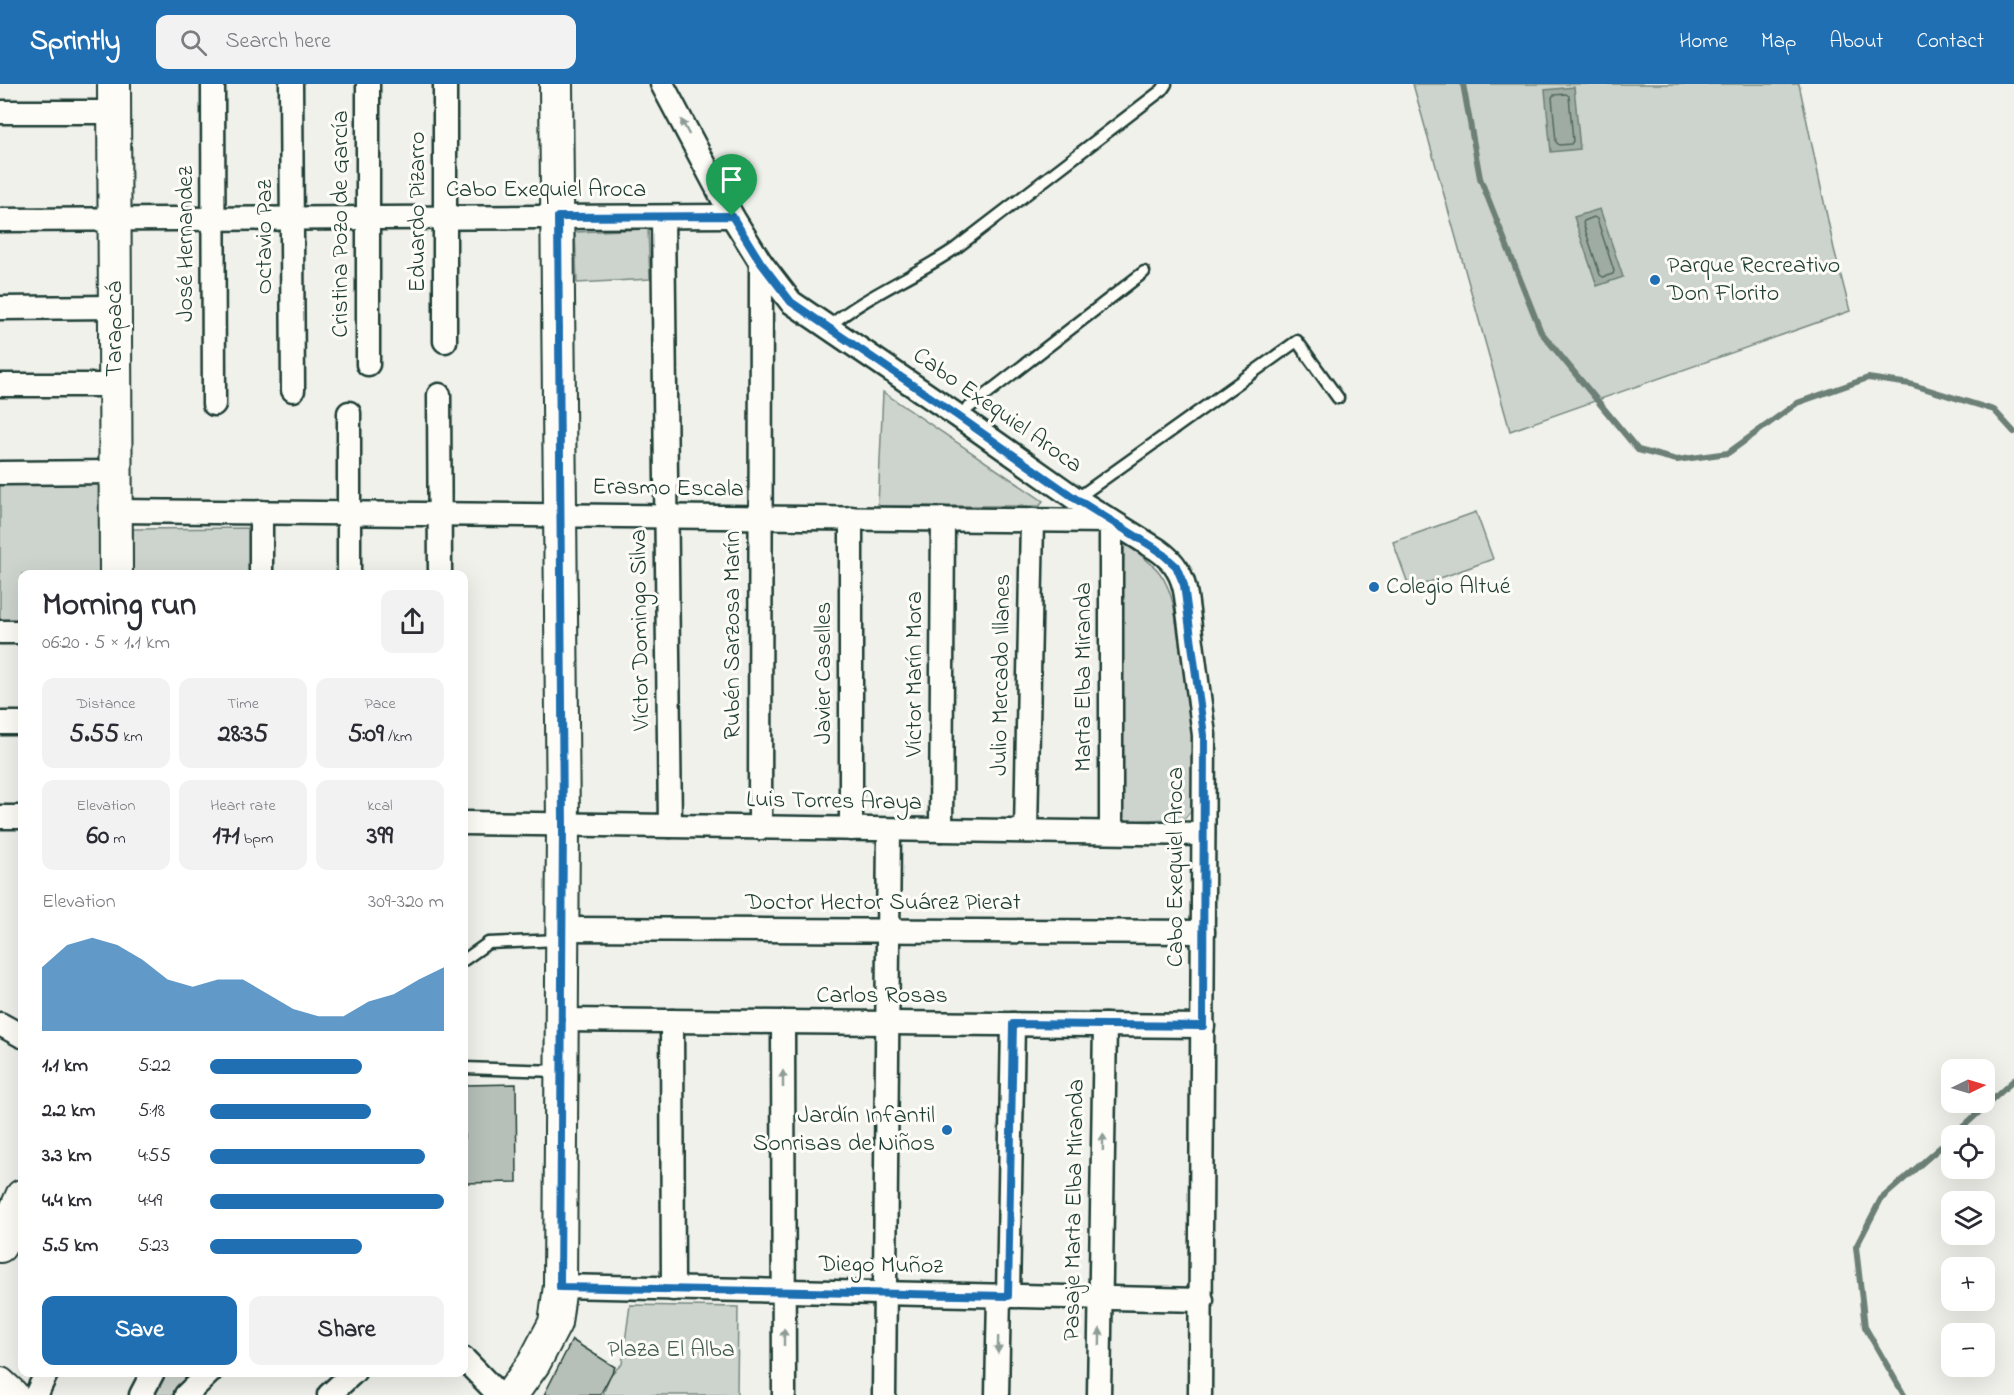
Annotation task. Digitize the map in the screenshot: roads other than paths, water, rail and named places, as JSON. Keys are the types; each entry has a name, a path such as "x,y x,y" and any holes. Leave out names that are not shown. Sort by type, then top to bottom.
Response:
{"street":[{"name":"José Hernandez","path":"213,84 214,404"},
{"name":"Octavio Paz","path":"291,84 293,390"},
{"name":"Cristina Pozo de García","path":"368,84 368,364"},
{"name":"Eduardo Pizarro","path":"444,340 445,84"},
{"path":"511,1395 534,1363 555,1323 560,1287 563,825 556,84"},
{"path":"662,84 732,216"},
{"path":"0,112 114,98"},
{"name":"Tarapacá","path":"114,98 116,570"},
{"name":"Cabo Exequiel Aroca","path":"0,220 732,216 761,263 791,302 1076,499 1168,557 1176,566 1184,585 1204,735 1200,1395"},
{"name":"Víctor Domingo Silva","path":"663,217 670,826"},
{"name":"Rubén Sarzosa Marín","path":"760,828 761,263"},
{"path":"0,308 115,307"},
{"path":"0,385 116,386"},
{"path":"439,394 440,570"},
{"path":"349,413 349,570"},
{"path":"0,473 116,472"},
{"name":"Erasmo Escala","path":"116,511 1111,521"},
{"path":"261,512 261,570"},
{"name":"Javier Caselles","path":"850,829 852,518"},
{"name":"Víctor Marín Mora","path":"941,830 943,519"},
{"name":"Julio Mercado Illanes","path":"1026,831 1032,520"},
{"name":"Marta Elba Miranda","path":"1111,521 1111,832"},
{"path":"0,632 18,632"},
{"path":"0,723 18,723"},
{"path":"0,817 18,817"},
{"name":"Luis Torres Araya","path":"468,824 1203,834"},
{"path":"884,1395 889,830"},
{"name":"Doctor Hector Suárez Pierat","path":"562,934 888,930 1203,932"},
{"name":"Carlos Rosas","path":"561,1020 1203,1026"},
{"path":"672,1021 673,1289"},
{"path":"783,1022 784,1395"},
{"path":"0,1024 18,1034"},
{"path":"997,1395 1004,1296 1013,1024"},
{"name":"Pasaje Marta Elba Miranda","path":"1099,1395 1105,1025"},
{"path":"0,1246 18,1205"},
{"name":"Diego Muñoz","path":"560,1287 1202,1300"},
{"path":"468,1363 499,1395"},
{"path":"36,1395 45,1377"},
{"path":"141,1395 150,1377"},
{"path":"186,1395 205,1377"},
{"path":"329,1395 349,1377"},
{"path":"0,1384 12,1395"}],"lane":[{"path":"827,328 868,298 932,265 956,248 1162,90 1166,84"},
{"path":"958,416 1144,272"},
{"path":"1076,499 1297,341 1338,398"},
{"path":"468,957 488,943 562,934"},
{"path":"468,1068 561,1071"}],"water":[{"path":"1574,87 1580,149 1551,152 1545,90"},
{"path":"1600,209 1623,277 1597,286 1574,217"}],"waterway":[{"path":"1463,84 1480,178 1541,332 1638,450 1677,460 1728,453 1797,403 1868,378 1910,384 1994,410 2014,432"},
{"path":"1965,1125 2014,1080"},
{"path":"1904,1395 1865,1327 1856,1247 1881,1199 1941,1147"}],"place":[{"name":"Parque Recreativo Don Florito","path":"1655,280"},
{"name":"Colegio Altué","path":"1374,587"},
{"name":"Jardín Infantil Sonrisas de Niños","path":"947,1130"}],"park label":[{"name":"Plaza El Alba","path":"671,1350"}]}
